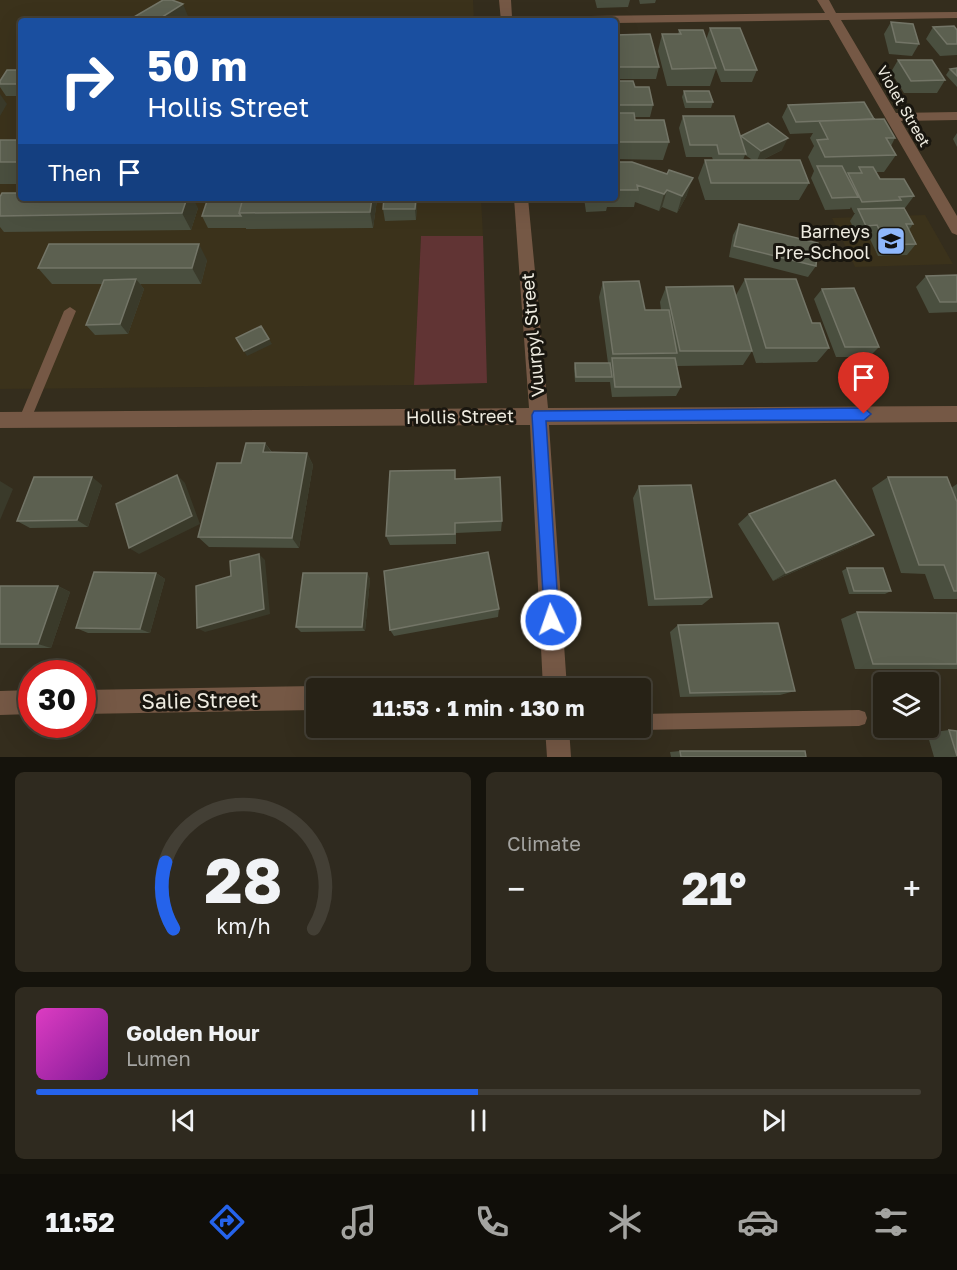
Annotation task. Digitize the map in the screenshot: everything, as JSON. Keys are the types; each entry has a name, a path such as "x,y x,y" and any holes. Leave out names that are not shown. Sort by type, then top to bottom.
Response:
{"street":[{"path":"505,0 507,18"},
{"name":"Violet Street","path":"823,0 957,229"},
{"path":"618,19 957,15"},
{"path":"891,117 957,116"},
{"name":"Vuurpyl Street","path":"521,201 539,415 554,678"},
{"name":"Hollis Street","path":"0,420 957,414"},
{"name":"Salie Street","path":"96,702 306,698"},
{"path":"0,703 18,702"},
{"path":"558,738 559,757"}],"lane":[{"path":"25,419 70,311"},
{"path":"651,722 859,718"}],"shaded area":[{"path":"0,0 473,0 474,18 18,18 18,201 481,201 483,236 421,237 414,385 0,389"},
{"name":"Barneys Pre-School","path":"925,215 953,264 855,267 832,218"},
{"path":"421,236 483,236 487,383 414,385"}],"building":[{"path":"163,0 183,4 161,18 132,18"},
{"path":"891,22 913,24 919,44 896,42"},
{"path":"954,26 957,30 957,44 947,44 933,27"},
{"path":"710,28 740,28 757,70 725,70"},
{"path":"679,30 703,30 716,68 672,69 662,34 681,34"},
{"path":"650,34 659,67 618,67 618,35"},
{"path":"898,60 932,60 945,80 911,81"},
{"path":"957,68 957,76 950,69"},
{"path":"7,70 18,70 18,84 0,84"},
{"path":"618,81 633,81 635,87 649,87 653,105 618,105"},
{"path":"684,91 709,91 713,102 687,102"},
{"path":"864,102 874,119 796,122 788,105"},
{"path":"618,113 634,113 635,120 664,120 669,142 618,142"},
{"path":"683,116 734,116 746,154 719,154 717,145 690,145"},
{"path":"884,119 895,138 886,138 896,155 825,157 817,140 828,139 819,121"},
{"path":"768,123 788,138 761,151 741,136"},
{"path":"0,140 18,140 18,162 0,162"},
{"path":"705,160 800,160 809,183 711,183"},
{"path":"618,162 632,162 667,174 669,170 693,178 682,196 667,190 664,194 637,185 638,190 618,190"},
{"path":"817,166 842,166 858,197 832,198"},
{"path":"859,167 873,167 880,179 904,179 914,196 899,197 901,200 862,202 848,173 862,173"},
{"path":"2,193 18,193 18,201 186,201 182,213 0,216"},
{"path":"207,201 242,201 239,213 241,216 202,216"},
{"path":"242,201 372,201 370,212 239,213"},
{"path":"384,201 416,201 415,209 383,209"},
{"path":"904,208 913,224 906,224 916,244 886,245 877,225 866,226 858,209"},
{"path":"739,224 818,243 816,266 734,246"},
{"path":"49,244 199,244 192,268 38,268"},
{"path":"957,275 957,302 940,302 926,276"},
{"path":"136,279 120,324 86,325 104,280"},
{"path":"745,279 796,279 812,323 820,323 829,348 766,348"},
{"path":"639,281 645,310 669,310 677,353 613,354 603,282"},
{"path":"733,286 752,351 680,351 666,287"},
{"path":"854,288 879,347 845,347 822,289"},
{"path":"261,326 269,339 244,351 236,338"},
{"path":"612,358 675,358 681,387 615,387"},
{"path":"575,363 610,363 612,377 576,377"},
{"path":"246,443 265,443 263,452 307,453 292,538 198,537 217,463 241,463"},
{"path":"455,470 455,479 500,477 502,521 455,523 455,534 386,536 390,471"},
{"path":"177,475 192,516 129,548 116,504"},
{"path":"34,477 92,477 77,520 17,521"},
{"path":"888,477 947,477 957,502 957,591 954,591 944,565 919,565"},
{"path":"835,480 874,535 786,573 749,514"},
{"path":"691,485 712,597 655,599 639,486"},
{"path":"488,552 499,609 390,630 384,571"},
{"path":"259,554 264,609 197,628 196,586 231,576 230,561"},
{"path":"847,568 883,568 891,591 854,591"},
{"path":"94,572 156,573 140,629 76,628"},
{"path":"303,573 367,573 362,627 296,627"},
{"path":"0,586 58,586 38,644 0,644"},
{"path":"857,612 957,613 957,664 873,664"},
{"path":"778,623 795,691 690,693 678,625"},
{"path":"949,730 957,731 957,756"},
{"path":"680,751 805,751 806,757 681,757"}],"place":[{"name":"Barneys Pre-School","path":"891,241"}],"route":[{"path":"551,620 539,415 864,414"}]}
